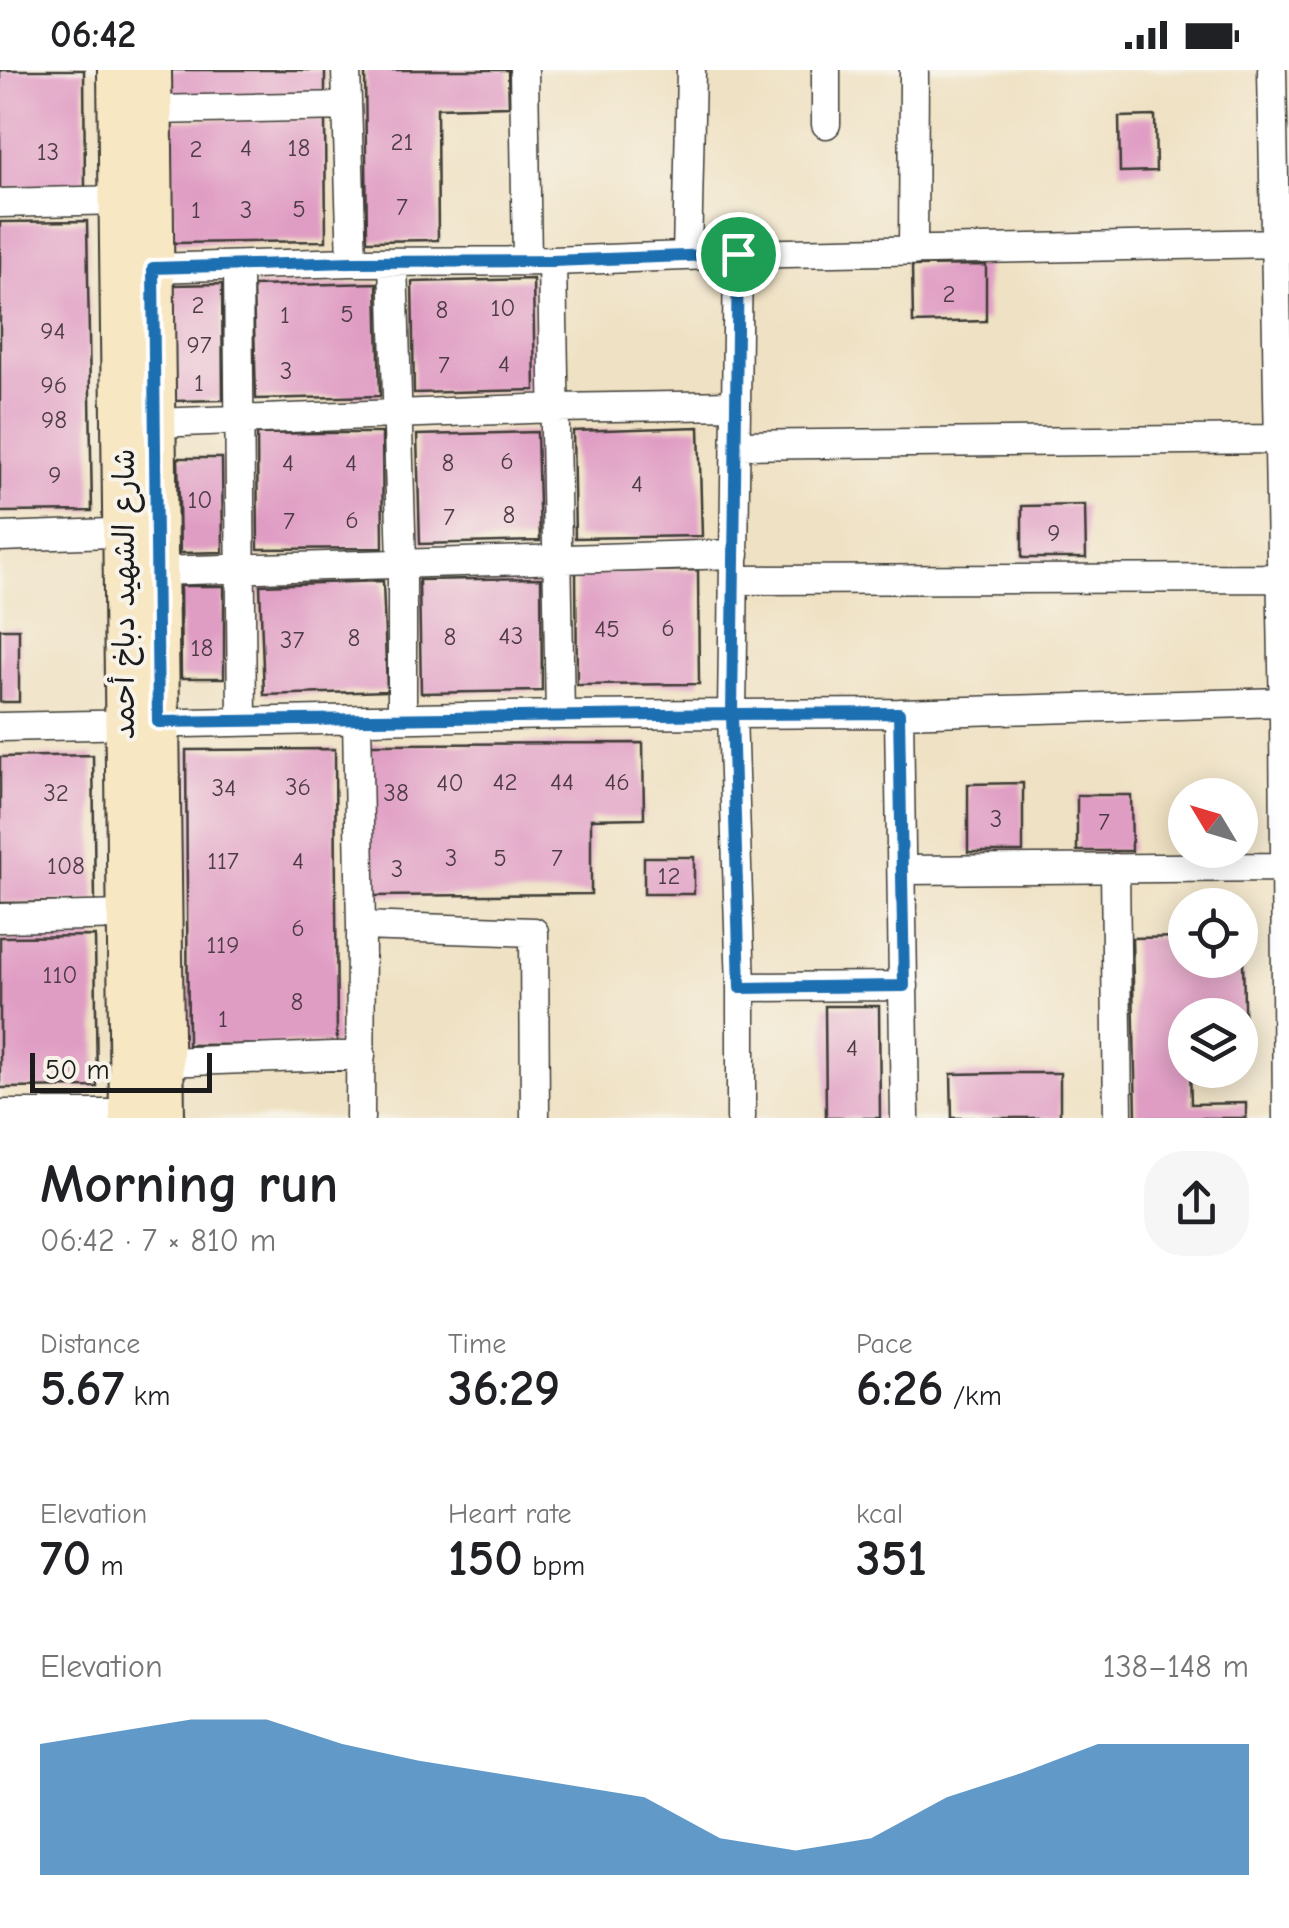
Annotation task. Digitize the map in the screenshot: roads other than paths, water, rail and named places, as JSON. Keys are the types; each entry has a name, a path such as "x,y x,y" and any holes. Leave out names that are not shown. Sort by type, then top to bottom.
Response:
{"street":[{"name":"شارع الشهيد دباخ أحمد","path":"118,70 121,200 141,532 142,724 164,1062 141,1117"},
{"name":"شارع الشهيد دباخ أحمد","path":"141,1117 129,915 142,724 158,571 141,532 155,422 150,70"},
{"path":"346,70 352,262"},
{"path":"524,70 554,408 560,715"},
{"path":"688,256 691,70"},
{"path":"826,70 826,124"},
{"path":"913,251 914,70"},
{"path":"1272,70 1284,387 1277,439 1285,712 1287,1118"},
{"path":"151,110 346,106"},
{"path":"0,203 121,200"},
{"path":"153,268 1276,243"},
{"path":"738,254 732,714 742,1118"},
{"path":"393,262 402,563 402,718"},
{"path":"238,266 242,721"},
{"path":"155,422 735,405"},
{"path":"736,445 1277,439"},
{"path":"0,536 141,532"},
{"path":"158,571 556,559 735,567 1280,578"},
{"path":"0,727 560,715 1285,712"},
{"path":"899,713 905,1118"},
{"path":"357,720 360,1118"},
{"path":"902,870 1115,868 1286,881"},
{"path":"1115,868 1118,1118"},
{"path":"0,918 129,915"},
{"path":"361,926 534,932 534,1118"},
{"path":"740,988 904,986"},
{"path":"164,1062 361,1055"},
{"path":"0,1114 141,1117"}]}
